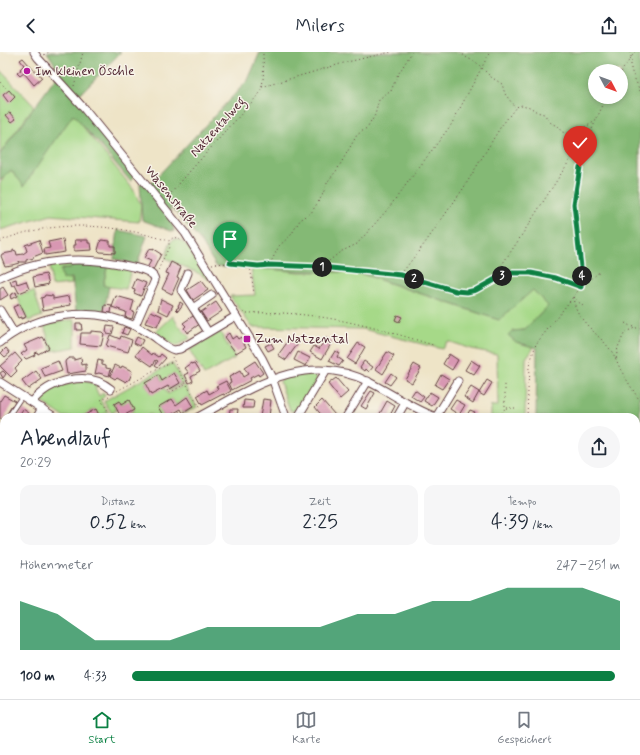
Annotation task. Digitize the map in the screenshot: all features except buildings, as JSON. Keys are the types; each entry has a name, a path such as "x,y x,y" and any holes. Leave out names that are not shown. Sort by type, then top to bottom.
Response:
{"street":[{"name":"Wasenstraße","path":"34,52 72,94 143,182 163,204 194,246 237,314 257,349 272,378 285,413"},
{"path":"0,278 34,265 72,259 114,262 138,268 152,273 155,280 135,326"},
{"path":"188,273 180,290 208,332"},
{"path":"192,308 212,295"},
{"path":"0,310 14,333"},
{"path":"0,343 14,333 34,323 55,317 79,314 105,317 135,326 174,350 180,349 237,314"},
{"path":"300,413 326,370"},
{"path":"202,413 213,409 272,378 299,371 326,370 340,372 368,381 405,403 427,413"},
{"path":"32,402 46,388 67,380 95,380 105,384 111,389"},
{"path":"438,413 458,380"},
{"path":"348,413 368,381"},
{"path":"0,382 49,413"},
{"path":"399,413 405,403"},
{"path":"39,413 42,408"},
{"path":"213,409 214,413"}],"lane":[{"path":"11,413 22,396"}],"path":[{"path":"72,94 83,52"},
{"name":"Natzentalweg","path":"163,204 191,170 260,93 264,71 263,52"},
{"path":"262,87 347,62 391,52"},
{"path":"270,265 279,246 291,236 300,220 311,213 322,196 328,181 337,170 357,134 368,127 375,115 379,100 391,91 397,76 412,52"},
{"path":"460,52 467,58 476,62 502,84 506,94 516,107"},
{"path":"321,267 340,252 357,244 387,210 451,125 490,52"},
{"path":"631,52 631,70 640,91"},
{"path":"626,64 635,52"},
{"path":"0,82 6,88"},
{"path":"581,287 582,276 574,204 580,167 588,136 604,104"},
{"path":"401,275 458,195 500,128 516,107 522,105 530,107 537,112 544,114 551,123 562,132 571,134 595,121"},
{"path":"579,131 588,136"},
{"path":"490,283 568,163 588,136"},
{"path":"0,241 31,231 59,226 86,225 140,232 169,241"},
{"path":"169,241 174,237 185,244"},
{"path":"154,276 169,247 169,241"},
{"path":"209,264 230,263 250,266 270,265 321,267 401,275 456,291 467,292 476,290 501,276 512,273 531,273 556,278 581,287"},
{"path":"250,266 254,294"},
{"path":"527,413 529,366 536,344 581,287 599,272"},
{"path":"573,297 584,306"},
{"path":"573,297 574,305 579,317 597,333 612,353 640,401"},
{"path":"237,314 293,314 321,317 375,328 433,345"},
{"path":"625,323 640,329"},
{"path":"616,359 618,347 625,332 635,328"},
{"path":"172,354 173,361 186,384 199,413"},
{"path":"109,413 101,400 173,361"},
{"path":"165,387 169,393 186,384"},
{"path":"502,413 505,408 505,384"},
{"path":"505,408 517,408"}],"green space":[{"path":"47,52 121,52 77,97 134,176 131,182 73,115 24,186 11,170 0,181 0,154 60,72"},
{"path":"260,52 640,52 640,413 536,413 537,348 516,342 508,335 512,331 525,330 548,306 533,290 499,320 357,272 299,271 216,266 202,243 170,205 174,232 142,220 140,183 151,183 248,80"},
{"path":"0,70 34,106 0,154"},
{"path":"73,114 133,189 141,205 139,222 51,215 0,230 0,183 11,170 24,185"},
{"path":"118,230 147,236 137,265 114,259"},
{"path":"174,239 185,243 205,269 210,280 165,258 172,240"},
{"path":"71,263 71,269 61,269 71,278 72,284 52,286 49,265"},
{"path":"71,263 108,264 103,285 109,287 104,312 93,310 76,310 72,278 62,280 60,270 71,268"},
{"path":"108,264 131,269 126,289 103,286"},
{"path":"251,267 299,272 356,272 499,320 533,289 548,306 525,330 512,331 516,342 534,347 526,358 525,413 491,413 491,406 498,406 497,354 471,349 447,341 442,349 363,329 252,327 230,296 255,295"},
{"path":"34,291 42,316 28,321 17,296"},
{"path":"173,316 178,325 190,338 176,346 171,344 156,332"},
{"path":"66,320 75,320 75,347 52,351 44,325"},
{"path":"220,332 235,358 204,375 189,350"},
{"path":"172,363 184,383 169,391 167,386 170,389 180,383 174,373 162,381 159,375 145,383 151,394 164,388 168,394 185,385 197,407 183,413 193,407 187,397 176,405 172,399 158,407 162,413 129,413 134,410 129,401 121,405 119,401 114,404 117,410 112,413 104,401"},
{"path":"311,373 316,376 317,380 300,409 291,411 280,382 283,377"},
{"path":"85,381 99,385 95,387 99,396 103,393 105,396 100,400 108,412 98,413 95,409 88,413 58,413 40,401 45,394 66,384"}],"place":[{"name":"Im kleinen Öschle","path":"27,71"},
{"name":"Zum Natzental","path":"247,339"}],"route":[{"path":"230,263 258,266 321,267 401,275 456,291 467,292 476,290 501,276 512,273 531,273 556,278 581,287 582,276 574,204 580,167"}]}
